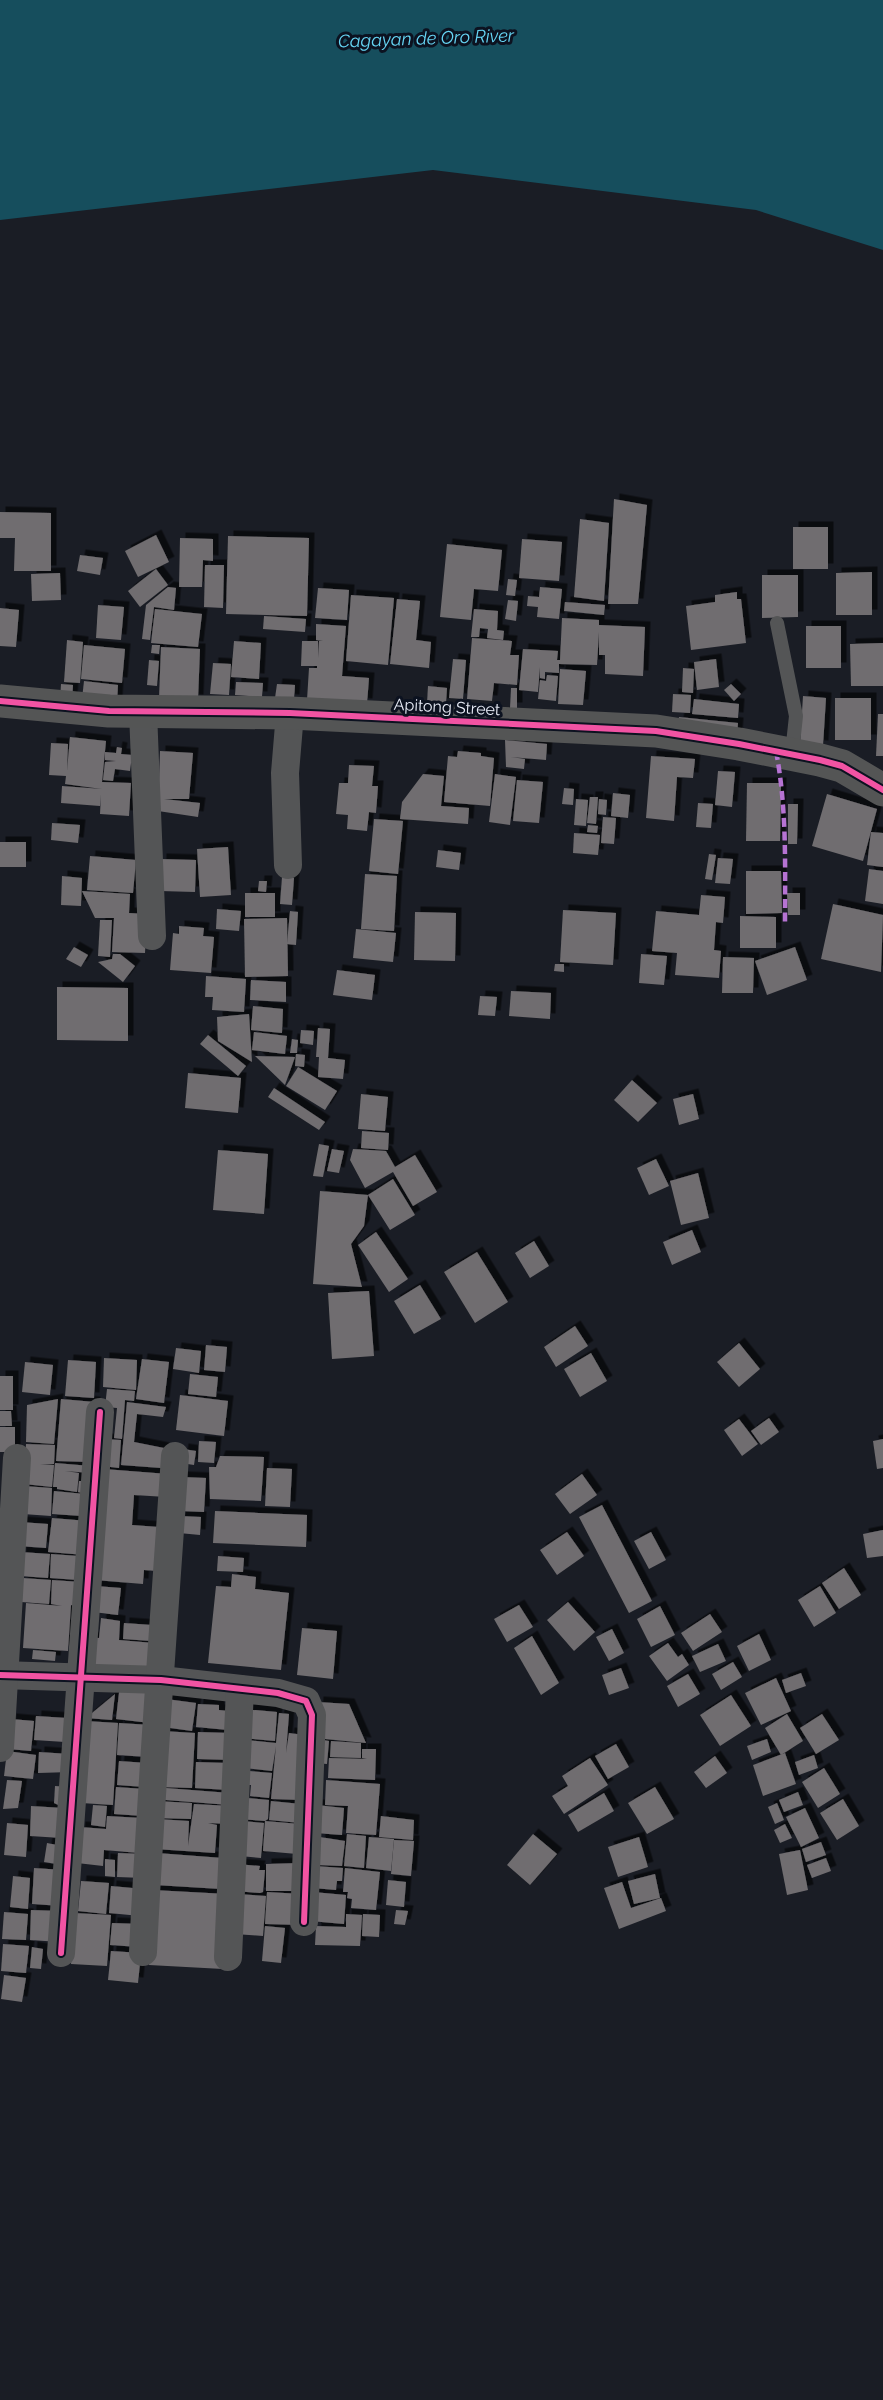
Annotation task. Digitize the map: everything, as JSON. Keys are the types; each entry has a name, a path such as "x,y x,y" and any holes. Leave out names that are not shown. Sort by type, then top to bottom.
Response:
{"street":[{"name":"Apitong Street","path":"0,701 110,711 290,713 656,731 792,753 842,766 883,790"},
{"path":"143,711 152,936"},
{"path":"288,865 285,773 290,713"},
{"path":"61,1953 100,1412"},
{"path":"143,1952 150,1800 161,1680 175,1456"},
{"path":"0,1748 2,1675 17,1458"},
{"path":"2,1675 161,1680 278,1693 306,1701 312,1715 304,1922"},
{"path":"228,1958 240,1689"}],"lane":[{"path":"777,624 796,716 792,753"}],"water":[{"name":"Cagayan de Oro River","path":"0,0 883,0 883,250 756,210 433,170 0,220"}],"building":[{"path":"614,499 647,505 638,604 608,604"},
{"path":"0,512 51,513 51,571 14,571 15,538 0,538"},
{"path":"580,519 609,523 604,601 574,597"},
{"path":"793,527 828,527 828,569 793,569"},
{"path":"156,535 169,562 138,577 125,551"},
{"path":"228,536 309,538 307,616 226,614"},
{"path":"180,538 213,539 213,561 203,560 202,587 179,587"},
{"path":"522,539 562,542 559,581 519,578"},
{"path":"447,544 502,550 498,591 474,589 471,620 440,617"},
{"path":"80,555 103,558 100,575 77,571"},
{"path":"205,565 224,565 223,608 204,607"},
{"path":"156,569 168,585 140,607 128,591"},
{"path":"872,572 872,615 836,615 836,573"},
{"path":"60,573 61,600 32,601 31,574"},
{"path":"762,575 798,575 798,617 762,618"},
{"path":"508,579 517,580 515,596 506,595"},
{"path":"168,587 176,588 174,610 154,607 150,640 142,639 146,605"},
{"path":"540,587 562,589 559,619 537,617 538,607 527,606 528,596 539,597"},
{"path":"318,588 349,590 347,620 315,618"},
{"path":"737,592 737,599 741,599 746,643 691,650 686,606 715,602 715,595"},
{"path":"351,595 394,598 388,665 346,661"},
{"path":"397,599 420,601 416,640 431,642 429,668 390,664"},
{"path":"508,600 518,601 516,621 505,619"},
{"path":"565,602 605,605 604,615 564,611"},
{"path":"98,605 124,607 121,640 96,638"},
{"path":"0,608 19,610 16,647 0,646"},
{"path":"155,609 202,614 198,647 151,643"},
{"path":"474,609 498,611 497,630 504,631 503,640 487,638 488,629 480,628 479,637 471,637"},
{"path":"264,616 306,619 305,632 263,629"},
{"path":"562,618 599,620 599,625 645,627 643,676 605,674 605,655 599,655 599,632 597,665 559,664 559,673 545,672 545,679 540,678 540,667 538,692 519,690 523,649 558,651 557,660 560,660"},
{"path":"316,624 346,626 342,676 369,678 367,704 307,700 309,668 317,668 317,666 301,666 302,641 318,641 318,658 319,641 323,641 316,640"},
{"path":"806,626 841,626 841,668 806,668"},
{"path":"472,638 512,641 510,655 519,655 517,685 494,683 492,701 467,699"},
{"path":"67,640 83,642 80,683 64,682"},
{"path":"234,641 261,643 259,679 231,677"},
{"path":"883,643 883,686 851,686 850,644"},
{"path":"84,645 125,649 122,683 81,679"},
{"path":"152,645 160,645 159,654 151,653"},
{"path":"161,647 200,649 198,700 159,698"},
{"path":"453,659 466,660 463,699 449,698"},
{"path":"716,659 719,687 697,690 694,662"},
{"path":"149,660 159,661 157,686 147,685"},
{"path":"213,663 231,664 229,695 210,694"},
{"path":"683,668 694,669 693,693 682,692"},
{"path":"560,669 586,671 583,705 558,704"},
{"path":"547,675 558,676 556,701 538,699 540,680 546,681"},
{"path":"84,681 118,685 117,703 82,699"},
{"path":"236,682 263,683 262,697 235,695"},
{"path":"61,684 73,685 72,701 60,700"},
{"path":"277,684 295,685 294,700 275,698"},
{"path":"731,684 741,694 734,701 724,690"},
{"path":"428,686 447,688 446,704 427,703"},
{"path":"511,688 517,688 517,708 510,708"},
{"path":"673,694 691,695 690,713 672,712"},
{"path":"803,696 826,698 823,746 800,744"},
{"path":"835,698 871,698 871,740 835,740"},
{"path":"694,699 739,704 738,718 692,714"},
{"path":"878,714 883,714 883,756 876,756"},
{"path":"679,717 738,723 737,736 677,729"},
{"path":"70,737 106,741 102,782 131,783 129,816 100,814 101,794 100,806 61,803 62,786 102,789 65,784 66,776 49,775 51,743 68,744 67,771"},
{"path":"505,740 547,744 546,760 511,757 525,759 524,769 506,767"},
{"path":"117,747 122,748 121,754 132,755 130,771 115,769 113,781 103,780 105,762 116,761 105,760 105,752 116,753"},
{"path":"160,751 193,753 189,799 164,799 200,803 198,817 158,811"},
{"path":"458,751 481,753 481,756 494,758 490,806 444,802 448,756 457,757"},
{"path":"651,756 695,759 693,778 677,777 674,821 646,818"},
{"path":"349,765 374,766 372,786 378,786 376,813 369,812 367,831 347,829 348,815 336,814 339,783 348,783"},
{"path":"718,771 735,772 732,807 715,805"},
{"path":"423,774 444,776 441,806 469,808 468,824 400,819 402,802"},
{"path":"495,774 516,777 510,825 489,822"},
{"path":"517,780 543,782 539,823 513,821"},
{"path":"747,783 781,783 780,841 746,841"},
{"path":"564,788 574,789 573,805 562,804"},
{"path":"613,793 630,795 628,818 611,816"},
{"path":"827,794 877,809 863,861 812,846"},
{"path":"590,797 598,797 596,824 587,823"},
{"path":"576,799 588,800 586,826 574,825"},
{"path":"599,799 607,800 606,815 598,814"},
{"path":"698,803 713,804 711,828 696,827"},
{"path":"788,804 798,804 797,844 788,844"},
{"path":"603,817 616,818 614,844 601,843"},
{"path":"374,819 403,821 398,874 369,871"},
{"path":"52,823 80,825 78,843 51,840"},
{"path":"588,825 598,826 597,833 587,832"},
{"path":"871,832 883,833 883,867 867,865"},
{"path":"574,833 600,835 598,855 573,853"},
{"path":"0,842 26,842 26,867 0,867"},
{"path":"228,847 231,895 200,897 197,849"},
{"path":"438,850 461,853 459,870 436,867"},
{"path":"709,854 716,855 712,880 705,879"},
{"path":"90,856 136,860 133,893 87,890"},
{"path":"718,858 733,859 730,884 715,883"},
{"path":"161,859 196,860 195,892 160,891"},
{"path":"869,869 883,871 883,904 865,901"},
{"path":"746,871 781,871 782,913 746,914"},
{"path":"365,874 397,876 394,931 361,929"},
{"path":"62,876 82,878 81,906 61,905"},
{"path":"282,877 294,878 292,905 280,904"},
{"path":"259,881 267,881 266,892 258,891"},
{"path":"82,891 130,894 129,913 147,914 145,953 112,952 114,918 95,918"},
{"path":"245,893 275,893 275,917 245,917"},
{"path":"787,893 800,893 800,915 788,915"},
{"path":"701,895 725,897 723,923 716,922 714,950 721,951 719,978 675,975 677,953 652,951 656,911 699,915"},
{"path":"833,904 883,915 881,972 821,959"},
{"path":"217,909 241,911 239,931 216,929"},
{"path":"563,910 616,913 613,965 560,962"},
{"path":"290,911 298,912 296,945 287,944"},
{"path":"415,912 456,913 455,961 414,960"},
{"path":"740,916 776,917 776,948 740,948"},
{"path":"287,918 288,976 245,977 244,919"},
{"path":"100,920 112,920 110,957 98,956"},
{"path":"179,926 204,928 203,936 214,937 211,973 170,970 173,933 179,934"},
{"path":"356,929 396,933 393,962 353,958"},
{"path":"74,947 88,955 81,967 66,959"},
{"path":"795,947 807,980 767,995 755,961"},
{"path":"113,954 120,954 135,966 123,982 98,962 112,959"},
{"path":"641,954 667,956 664,985 639,983"},
{"path":"723,957 754,958 753,993 722,993"},
{"path":"555,964 564,964 564,972 554,971"},
{"path":"337,970 375,975 372,1000 333,995"},
{"path":"206,976 246,979 244,1012 212,1010 213,997 205,997"},
{"path":"251,980 286,982 286,1002 250,1000"},
{"path":"57,987 128,988 128,1041 57,1040"},
{"path":"511,991 551,993 550,1019 509,1016"},
{"path":"480,996 497,997 495,1016 478,1015"},
{"path":"253,1006 283,1009 282,1033 251,1030"},
{"path":"249,1014 252,1062 218,1041 217,1017"},
{"path":"318,1028 330,1029 328,1058 345,1060 343,1079 318,1077 319,1057 316,1057"},
{"path":"301,1030 314,1031 313,1045 300,1043"},
{"path":"254,1032 287,1036 285,1054 252,1050"},
{"path":"208,1035 246,1066 238,1076 200,1044"},
{"path":"292,1039 298,1040 297,1053 290,1053"},
{"path":"296,1054 305,1055 304,1067 295,1066"},
{"path":"255,1056 295,1057 285,1085"},
{"path":"298,1067 337,1091 325,1110 286,1086"},
{"path":"188,1073 241,1078 238,1113 185,1108"},
{"path":"632,1080 657,1103 638,1122 614,1100"},
{"path":"274,1088 325,1122 319,1130 268,1097"},
{"path":"361,1094 388,1097 385,1131 358,1129"},
{"path":"693,1094 699,1119 679,1125 673,1099"},
{"path":"362,1131 389,1133 388,1150 361,1148"},
{"path":"319,1144 329,1146 323,1177 313,1176"},
{"path":"332,1149 344,1151 339,1173 327,1171"},
{"path":"353,1149 386,1151 395,1167 415,1155 437,1192 413,1206 393,1172 365,1188 350,1160"},
{"path":"218,1150 268,1154 264,1214 213,1210"},
{"path":"656,1159 669,1186 649,1195 637,1168"},
{"path":"698,1173 709,1218 681,1225 670,1181"},
{"path":"393,1179 415,1215 390,1230 368,1195"},
{"path":"320,1191 368,1195 364,1226 351,1244 362,1287 313,1284"},
{"path":"692,1230 701,1252 672,1265 663,1242"},
{"path":"376,1232 408,1279 389,1292 358,1245"},
{"path":"534,1241 549,1266 530,1278 515,1253"},
{"path":"477,1252 508,1302 475,1323 444,1272"},
{"path":"420,1285 441,1319 414,1334 394,1301"},
{"path":"369,1291 374,1356 332,1359 328,1293"},
{"path":"575,1326 588,1346 556,1367 544,1347"},
{"path":"739,1343 760,1369 739,1387 717,1362"},
{"path":"206,1345 227,1347 225,1372 204,1370"},
{"path":"176,1348 201,1351 199,1373 173,1369"},
{"path":"591,1353 607,1381 580,1397 564,1369"},
{"path":"104,1358 137,1360 136,1390 103,1387"},
{"path":"142,1359 169,1362 164,1403 136,1399"},
{"path":"68,1360 96,1362 94,1398 65,1396"},
{"path":"25,1362 53,1365 50,1395 22,1392"},
{"path":"190,1374 218,1377 216,1397 188,1394"},
{"path":"0,1376 13,1376 13,1410 0,1410"},
{"path":"107,1389 135,1391 134,1401 125,1400 122,1439 114,1438 117,1408 105,1407"},
{"path":"180,1395 228,1401 224,1436 176,1430"},
{"path":"58,1399 54,1444 26,1442 27,1405"},
{"path":"61,1399 95,1402 89,1462 56,1461"},
{"path":"127,1402 166,1407 163,1417 137,1414 134,1442 164,1448 161,1468 121,1465"},
{"path":"0,1411 11,1411 12,1426 0,1426"},
{"path":"769,1418 779,1432 761,1445 751,1431"},
{"path":"739,1419 758,1444 742,1456 724,1430"},
{"path":"0,1427 15,1427 15,1452 0,1452"},
{"path":"104,1439 121,1440 119,1468 102,1466"},
{"path":"883,1439 883,1468 877,1469 873,1441"},
{"path":"199,1441 216,1442 214,1463 198,1462"},
{"path":"26,1444 55,1445 54,1464 40,1464 54,1465 52,1487 24,1484"},
{"path":"183,1449 196,1451 194,1465 181,1463"},
{"path":"220,1456 264,1457 261,1501 210,1499 209,1467 216,1467"},
{"path":"55,1463 91,1466 91,1473 65,1471 79,1473 77,1492 57,1489 53,1487"},
{"path":"267,1468 292,1469 290,1507 265,1506"},
{"path":"104,1469 168,1474 166,1497 134,1495 132,1525 159,1527 156,1571 144,1570 143,1584 95,1580"},
{"path":"582,1474 597,1495 570,1514 555,1494"},
{"path":"182,1477 206,1478 204,1512 180,1511"},
{"path":"79,1481 89,1481 82,1516 52,1514 54,1491 85,1494 78,1492"},
{"path":"24,1486 52,1488 51,1516 23,1514"},
{"path":"602,1505 652,1601 629,1613 579,1517"},
{"path":"215,1511 307,1515 306,1547 213,1543"},
{"path":"180,1516 201,1517 200,1535 179,1533"},
{"path":"52,1518 88,1521 85,1555 48,1552"},
{"path":"20,1522 48,1524 46,1548 18,1546"},
{"path":"883,1530 883,1556 867,1558 863,1534"},
{"path":"567,1532 584,1556 557,1575 540,1550"},
{"path":"651,1532 666,1560 649,1569 634,1541"},
{"path":"21,1552 50,1554 48,1578 20,1576"},
{"path":"51,1554 79,1556 78,1580 50,1578"},
{"path":"218,1556 244,1558 243,1572 217,1571"},
{"path":"844,1568 861,1595 839,1609 822,1583"},
{"path":"232,1574 256,1577 255,1589 289,1593 281,1670 208,1663 216,1586 231,1587"},
{"path":"23,1578 51,1580 49,1604 21,1602"},
{"path":"52,1580 81,1582 79,1606 71,1605 68,1651 23,1648 26,1603 62,1606 51,1604"},
{"path":"96,1586 121,1588 118,1615 93,1612"},
{"path":"820,1586 836,1613 814,1627 798,1600"},
{"path":"568,1602 595,1632 574,1651 547,1620"},
{"path":"519,1605 533,1627 507,1642 494,1619"},
{"path":"660,1606 675,1635 651,1647 637,1619"},
{"path":"710,1614 722,1632 693,1651 681,1633"},
{"path":"101,1618 120,1621 119,1640 154,1643 151,1672 85,1665 88,1637 99,1638"},
{"path":"124,1623 152,1625 151,1641 123,1639"},
{"path":"302,1628 337,1631 333,1679 297,1675"},
{"path":"612,1629 624,1653 609,1661 596,1637"},
{"path":"759,1634 771,1660 749,1671 737,1646"},
{"path":"532,1636 559,1683 541,1695 514,1648"},
{"path":"668,1643 678,1657 682,1654 689,1665 667,1681 649,1656"},
{"path":"718,1644 726,1661 700,1672 692,1656"},
{"path":"33,1650 56,1652 55,1661 32,1659"},
{"path":"733,1662 742,1677 721,1690 712,1674"},
{"path":"621,1668 629,1688 609,1695 602,1675"},
{"path":"801,1673 806,1686 786,1693 782,1680"},
{"path":"688,1674 700,1694 678,1707 667,1686"},
{"path":"776,1678 791,1711 761,1725 745,1693"},
{"path":"120,1684 152,1685 150,1723 116,1719"},
{"path":"115,1694 112,1720 86,1718"},
{"path":"731,1695 751,1726 720,1746 700,1715"},
{"path":"166,1699 196,1703 192,1731 163,1727"},
{"path":"318,1702 349,1704 366,1743 315,1738"},
{"path":"198,1704 219,1705 219,1710 229,1711 228,1730 196,1727"},
{"path":"243,1709 277,1712 275,1741 241,1738"},
{"path":"279,1713 289,1714 286,1753 289,1733 304,1735 301,1800 271,1799 276,1746 272,1771 244,1768 247,1740 276,1743"},
{"path":"787,1714 803,1741 781,1755 765,1728"},
{"path":"822,1714 839,1740 816,1754 800,1728"},
{"path":"36,1716 67,1718 65,1742 34,1740"},
{"path":"11,1719 34,1721 31,1751 8,1749"},
{"path":"86,1721 118,1723 113,1805 81,1803"},
{"path":"119,1723 151,1725 148,1757 117,1755"},
{"path":"163,1731 195,1733 192,1788 160,1787"},
{"path":"198,1732 232,1733 231,1760 197,1759"},
{"path":"317,1739 329,1741 327,1764 315,1763"},
{"path":"767,1739 771,1752 752,1760 747,1746"},
{"path":"331,1741 361,1743 361,1758 330,1757"},
{"path":"616,1744 629,1767 608,1779 595,1756"},
{"path":"362,1749 376,1749 375,1780 328,1778 329,1758 367,1759 362,1758"},
{"path":"7,1751 36,1755 33,1779 4,1776"},
{"path":"39,1752 69,1754 71,1772 38,1773"},
{"path":"785,1753 796,1784 763,1796 753,1765"},
{"path":"814,1755 818,1768 799,1775 795,1762"},
{"path":"715,1756 727,1773 706,1788 694,1772"},
{"path":"590,1758 608,1785 564,1814 552,1796 568,1786 562,1776"},
{"path":"119,1761 147,1763 145,1787 117,1785"},
{"path":"196,1762 229,1763 228,1790 195,1788"},
{"path":"824,1768 840,1794 818,1808 802,1782"},
{"path":"249,1771 272,1773 269,1798 250,1796"},
{"path":"7,1780 22,1781 18,1808 3,1809"},
{"path":"326,1780 380,1784 376,1835 346,1833 348,1806 325,1805"},
{"path":"55,1786 71,1787 69,1810 54,1803"},
{"path":"116,1787 145,1789 143,1816 114,1814"},
{"path":"153,1787 230,1793 229,1805 153,1799"},
{"path":"655,1787 674,1819 647,1834 628,1803"},
{"path":"798,1792 803,1805 784,1812 779,1800"},
{"path":"604,1793 614,1811 578,1832 568,1815"},
{"path":"248,1798 269,1800 268,1819 265,1821 238,1819"},
{"path":"843,1799 859,1826 837,1840 820,1813"},
{"path":"156,1801 192,1803 191,1819 155,1818"},
{"path":"271,1801 301,1804 300,1823 269,1820"},
{"path":"777,1803 784,1820 775,1824 768,1807"},
{"path":"194,1804 231,1806 229,1824 208,1823 217,1825 215,1853 155,1849 157,1819 189,1821 188,1846"},
{"path":"93,1805 107,1806 105,1827 91,1825"},
{"path":"317,1805 344,1808 342,1835 315,1833"},
{"path":"31,1806 63,1808 61,1838 30,1836"},
{"path":"805,1808 819,1838 801,1847 786,1817"},
{"path":"107,1816 142,1818 139,1853 104,1850 103,1866 77,1863 80,1827 106,1829"},
{"path":"381,1816 414,1820 413,1840 379,1837"},
{"path":"243,1821 264,1823 261,1858 240,1856"},
{"path":"265,1821 300,1824 297,1854 263,1851"},
{"path":"7,1823 28,1825 26,1857 4,1855"},
{"path":"785,1824 792,1838 780,1843 774,1830"},
{"path":"347,1834 366,1836 364,1868 344,1866"},
{"path":"533,1834 557,1854 530,1885 507,1865"},
{"path":"320,1837 345,1841 342,1866 318,1865"},
{"path":"369,1837 394,1839 391,1871 366,1868"},
{"path":"639,1837 648,1867 618,1877 608,1847"},
{"path":"394,1840 414,1841 411,1876 391,1874"},
{"path":"821,1842 826,1855 806,1862 802,1849"},
{"path":"47,1843 67,1847 63,1865 44,1862"},
{"path":"800,1850 808,1890 787,1895 779,1854"},
{"path":"118,1853 145,1854 144,1878 117,1877"},
{"path":"157,1853 223,1858 221,1889 155,1885"},
{"path":"826,1858 831,1871 812,1878 807,1865"},
{"path":"105,1859 115,1860 115,1877 105,1876"},
{"path":"300,1863 301,1891 266,1891 266,1864"},
{"path":"237,1864 260,1866 259,1870 265,1870 263,1892 235,1891"},
{"path":"315,1866 343,1868 342,1881 337,1881 336,1890 313,1888"},
{"path":"34,1868 63,1870 62,1906 32,1904"},
{"path":"345,1868 380,1872 376,1910 351,1908 352,1899 347,1898 348,1892 343,1892"},
{"path":"655,1874 660,1898 634,1904 628,1881"},
{"path":"13,1876 30,1878 28,1909 10,1907"},
{"path":"388,1880 406,1882 404,1907 386,1905"},
{"path":"81,1881 109,1883 106,1914 78,1911"},
{"path":"622,1882 631,1908 661,1898 666,1911 619,1929 604,1888"},
{"path":"111,1886 143,1889 140,1916 109,1913"},
{"path":"153,1890 227,1894 223,1969 149,1965"},
{"path":"267,1892 302,1894 301,1925 265,1924"},
{"path":"313,1892 346,1895 344,1924 310,1921"},
{"path":"237,1894 266,1896 263,1936 235,1934"},
{"path":"31,1910 61,1911 60,1942 30,1940"},
{"path":"396,1910 408,1911 405,1925 394,1924"},
{"path":"4,1912 28,1914 26,1940 2,1939"},
{"path":"74,1913 111,1915 107,1966 71,1964"},
{"path":"346,1914 362,1915 360,1946 315,1945 316,1926 346,1927"},
{"path":"363,1914 380,1915 379,1937 362,1936"},
{"path":"112,1923 141,1924 139,1947 110,1945"},
{"path":"265,1926 285,1928 281,1963 262,1961"},
{"path":"3,1944 29,1946 26,1973 1,1971"},
{"path":"32,1947 43,1949 41,1969 30,1968"},
{"path":"111,1951 141,1953 138,1983 108,1980"},
{"path":"4,1975 26,1978 22,2002 1,1999"}],"marked path":[{"path":"776,751 784,816 785,926"}],"cycle path":[{"path":"0,701 109,711 290,713 656,731 820,760 842,766 883,790"},
{"path":"61,1953 100,1412"},
{"path":"0,1675 161,1680 278,1693 306,1701 312,1715 304,1922"}]}
